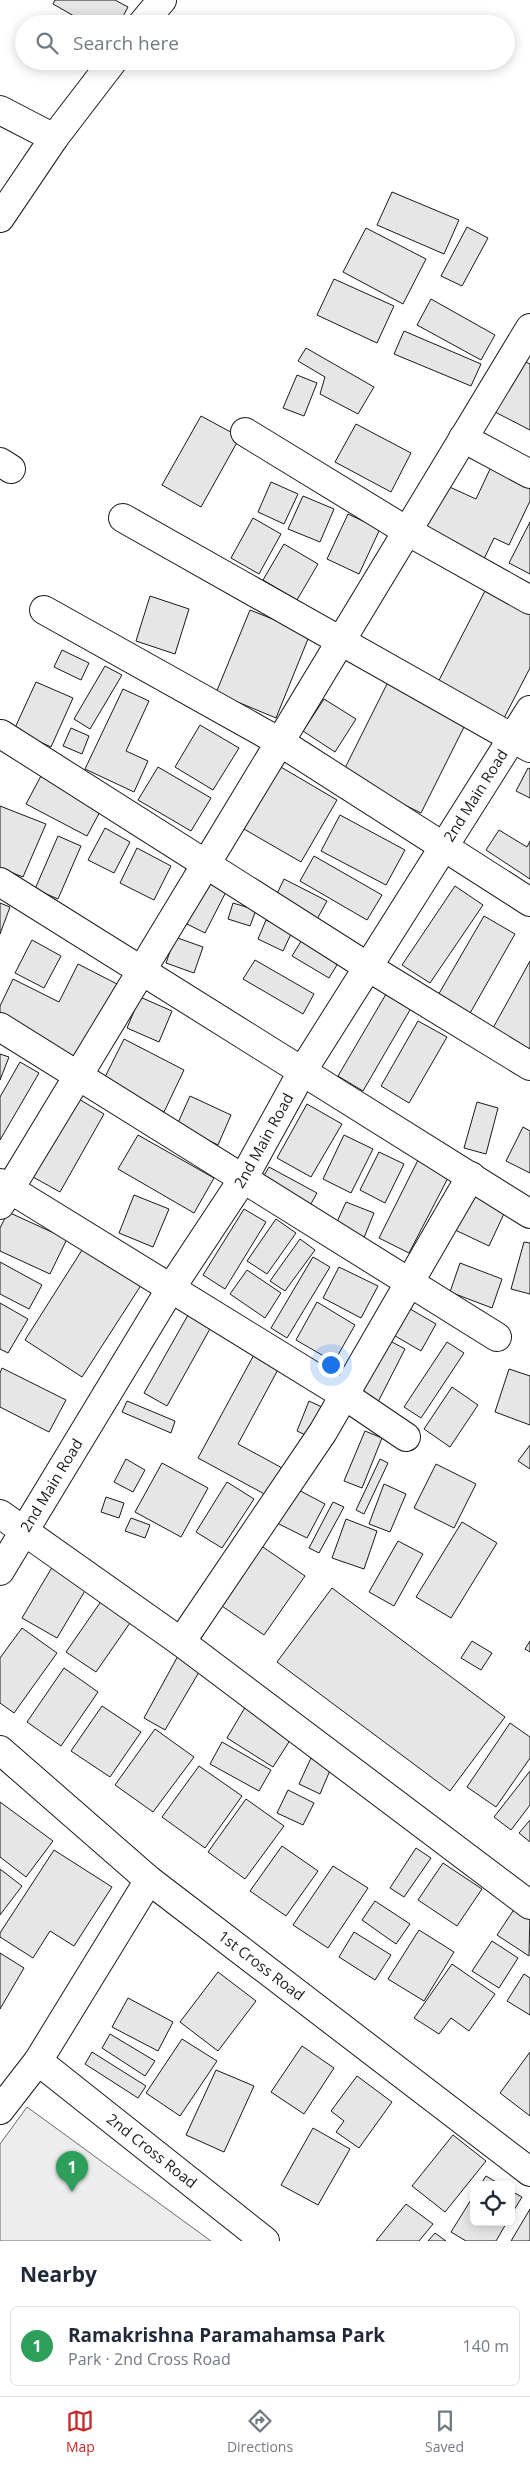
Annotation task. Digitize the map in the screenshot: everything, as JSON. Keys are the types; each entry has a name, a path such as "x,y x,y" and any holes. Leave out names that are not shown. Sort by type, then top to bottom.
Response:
{"street":[{"path":"150,15 162,0"},
{"path":"0,218 54,138 106,70"},
{"path":"0,110 54,138"},
{"path":"406,1437 344,1395 171,1288 3,1192 78,1076 530,328"},
{"path":"245,432 407,531 530,600"},
{"path":"463,438 530,474"},
{"path":"123,518 521,743"},
{"path":"44,610 280,742 530,902"},
{"name":"2nd Main Road","path":"0,1571 171,1288 243,1179 303,1070 443,848 521,743 530,710"},
{"path":"1,734 368,967 530,1066"},
{"path":"0,882 303,1070 530,1214"},
{"path":"0,1028 497,1337"},
{"path":"180,1642 322,1432 471,1176"},
{"path":"0,1514 180,1642 530,1905"},
{"name":"1st Cross Road","path":"0,1750 149,1880 530,2172"},
{"path":"0,2110 38,2061 149,1880"},
{"name":"2nd Cross Road","path":"38,2061 265,2241"}],"shaded area":[{"path":"27,2107 211,2241 0,2241 0,2144"}],"building":[{"path":"55,0 115,0 128,7 124,15 72,15 53,4"},
{"path":"392,192 459,220 444,254 377,225"},
{"path":"467,227 488,238 462,286 441,276"},
{"path":"366,228 426,259 403,304 343,272"},
{"path":"334,279 394,306 377,343 317,315"},
{"path":"431,299 495,335 481,360 417,325"},
{"path":"404,331 481,364 471,386 394,354"},
{"path":"306,348 374,387 358,414 320,394 325,377 298,361"},
{"path":"522,360 530,364 530,430 495,412"},
{"path":"297,375 317,383 304,416 283,408"},
{"path":"201,416 240,437 201,507 162,485"},
{"path":"356,424 411,453 391,492 335,462"},
{"path":"491,467 530,485 530,501 509,545 494,538 483,561 421,531 443,484 476,499"},
{"path":"271,482 298,494 284,524 258,512"},
{"path":"303,496 334,509 320,542 288,529"},
{"path":"348,514 380,529 359,574 327,559"},
{"path":"253,518 281,534 259,574 231,558"},
{"path":"530,522 530,574 509,563"},
{"path":"284,544 318,564 297,600 263,580"},
{"path":"485,591 530,614 530,668 503,720 436,686"},
{"path":"150,596 189,609 175,654 136,641"},
{"path":"250,610 310,634 276,718 216,693"},
{"path":"62,650 89,663 81,680 54,667"},
{"path":"105,666 122,675 90,729 74,719"},
{"path":"36,682 73,698 51,747 14,730"},
{"path":"388,682 467,721 421,813 342,774"},
{"path":"123,689 149,701 126,751 148,761 134,792 85,769"},
{"path":"324,699 356,719 335,752 303,731"},
{"path":"200,725 239,748 213,790 175,767"},
{"path":"71,728 89,736 82,754 63,746"},
{"path":"274,763 337,800 301,862 237,825"},
{"path":"158,767 211,798 191,831 138,800"},
{"path":"528,768 530,769 530,798 516,791"},
{"path":"42,774 103,806 87,836 26,804"},
{"path":"0,806 46,824 23,877 0,868"},
{"path":"340,815 405,850 386,885 321,851"},
{"path":"105,828 130,842 114,873 88,860"},
{"path":"499,830 527,847 530,841 530,879 486,850"},
{"path":"58,836 81,846 58,899 35,889"},
{"path":"137,848 171,866 154,900 120,883"},
{"path":"314,856 382,895 367,920 300,881"},
{"path":"210,868 231,882 205,933 183,922"},
{"path":"284,879 327,901 316,921 274,900"},
{"path":"455,886 483,905 430,983 402,965"},
{"path":"0,903 10,907 0,934"},
{"path":"233,903 256,910 250,926 228,919"},
{"path":"484,916 515,934 469,1015 437,997"},
{"path":"266,920 292,932 283,951 258,939"},
{"path":"175,937 203,947 194,973 166,963"},
{"path":"303,938 340,960 329,978 292,956"},
{"path":"32,940 61,956 44,988 15,973"},
{"path":"255,960 314,994 303,1014 243,979"},
{"path":"530,961 530,1049 493,1028"},
{"path":"78,964 117,984 78,1062 0,1022 0,1006 13,979 59,1002"},
{"path":"389,989 414,1003 363,1091 338,1076"},
{"path":"140,997 172,1011 159,1042 127,1028"},
{"path":"418,1021 447,1037 409,1103 381,1086"},
{"path":"124,1039 184,1070 164,1112 103,1081"},
{"path":"0,1054 9,1057 0,1080"},
{"path":"20,1062 39,1073 0,1140 0,1097"},
{"path":"190,1096 231,1115 218,1145 177,1125"},
{"path":"77,1098 104,1114 60,1192 33,1177"},
{"path":"477,1102 498,1108 486,1154 464,1148"},
{"path":"307,1104 342,1124 311,1177 277,1158"},
{"path":"523,1127 530,1131 530,1173 506,1161"},
{"path":"138,1135 214,1178 194,1213 118,1169"},
{"path":"344,1135 373,1149 351,1193 323,1179"},
{"path":"379,1152 404,1164 385,1203 360,1190"},
{"path":"418,1160 449,1176 409,1253 379,1238"},
{"path":"269,1167 317,1193 307,1211 259,1184"},
{"path":"472,1188 508,1205 489,1246 453,1229"},
{"path":"134,1195 169,1209 153,1247 119,1233"},
{"path":"346,1202 374,1213 361,1245 332,1233"},
{"path":"244,1209 266,1222 225,1289 203,1275"},
{"path":"8,1212 67,1239 50,1274 0,1251 0,1228"},
{"path":"276,1219 296,1233 267,1274 247,1261"},
{"path":"89,1239 147,1276 82,1377 25,1340"},
{"path":"300,1239 315,1250 285,1291 270,1281"},
{"path":"524,1242 530,1243 530,1294 511,1289"},
{"path":"313,1257 330,1267 287,1338 271,1328"},
{"path":"0,1262 42,1285 29,1309 0,1294"},
{"path":"460,1263 502,1279 492,1308 450,1292"},
{"path":"339,1267 378,1286 361,1318 323,1298"},
{"path":"247,1270 281,1293 265,1318 230,1294"},
{"path":"317,1302 355,1325 334,1362 296,1340"},
{"path":"0,1303 28,1319 8,1353 0,1349"},
{"path":"405,1306 436,1324 421,1351 390,1333"},
{"path":"188,1315 211,1327 167,1406 144,1393"},
{"path":"381,1336 405,1349 378,1402 354,1389"},
{"path":"447,1342 464,1353 421,1418 404,1407"},
{"path":"256,1351 281,1364 238,1444 284,1469 270,1497 198,1458"},
{"path":"2,1368 66,1400 49,1432 0,1407 0,1373"},
{"path":"509,1369 530,1376 530,1425 495,1412"},
{"path":"452,1387 478,1405 450,1447 424,1429"},
{"path":"127,1401 175,1421 171,1433 122,1412"},
{"path":"309,1401 326,1409 314,1439 297,1431"},
{"path":"365,1431 382,1438 362,1488 344,1481"},
{"path":"530,1445 530,1469 518,1461"},
{"path":"126,1459 145,1470 133,1492 114,1482"},
{"path":"380,1459 388,1463 364,1514 356,1510"},
{"path":"162,1463 208,1488 181,1537 135,1512"},
{"path":"436,1464 476,1484 454,1528 414,1508"},
{"path":"227,1482 254,1499 222,1548 196,1532"},
{"path":"384,1484 406,1494 390,1532 369,1524"},
{"path":"291,1486 325,1504 307,1538 273,1521"},
{"path":"106,1497 124,1503 119,1518 101,1512"},
{"path":"333,1502 344,1507 319,1553 309,1548"},
{"path":"131,1518 150,1525 145,1538 125,1531"},
{"path":"346,1519 377,1531 364,1569 332,1558"},
{"path":"462,1522 497,1543 451,1618 416,1597"},
{"path":"398,1541 423,1554 394,1606 369,1592"},
{"path":"260,1545 305,1576 264,1635 219,1604"},
{"path":"54,1564 89,1584 57,1638 22,1618"},
{"path":"332,1588 505,1717 450,1791 277,1662"},
{"path":"102,1600 132,1620 96,1672 66,1652"},
{"path":"22,1628 57,1653 14,1713 0,1703 0,1658"},
{"path":"472,1641 492,1653 481,1670 461,1658"},
{"path":"530,1641 530,1652 525,1649"},
{"path":"179,1654 202,1667 165,1730 144,1718"},
{"path":"64,1668 98,1692 61,1746 27,1722"},
{"path":"247,1704 294,1734 273,1767 227,1738"},
{"path":"102,1706 141,1732 110,1777 71,1751"},
{"path":"510,1723 530,1737 530,1758 496,1807 467,1787"},
{"path":"155,1729 194,1757 153,1812 115,1785"},
{"path":"222,1742 271,1770 259,1791 210,1764"},
{"path":"311,1758 331,1768 320,1794 299,1784"},
{"path":"199,1766 242,1796 205,1848 162,1817"},
{"path":"530,1771 530,1805 511,1830 494,1817"},
{"path":"288,1790 314,1803 303,1825 277,1813"},
{"path":"246,1799 284,1826 245,1879 208,1852"},
{"path":"0,1802 53,1841 26,1877 0,1857"},
{"path":"530,1820 530,1842 519,1833"},
{"path":"282,1846 318,1871 286,1916 250,1891"},
{"path":"416,1848 431,1858 404,1897 390,1888"},
{"path":"54,1850 112,1887 74,1946 50,1931 33,1958 0,1937 0,1933"},
{"path":"443,1863 482,1889 457,1926 418,1900"},
{"path":"333,1866 368,1888 328,1948 293,1925"},
{"path":"0,1869 22,1886 0,1915"},
{"path":"375,1901 410,1924 396,1944 362,1920"},
{"path":"517,1905 530,1913 529,1956 497,1935"},
{"path":"419,1930 454,1952 424,2001 388,1979"},
{"path":"354,1932 391,1955 375,1980 339,1957"},
{"path":"492,1941 518,1958 499,1988 472,1971"},
{"path":"0,1953 24,1968 0,2009"},
{"path":"452,1964 495,1994 469,2031 451,2018 439,2034 414,2018"},
{"path":"218,1972 256,2001 218,2051 180,2022"},
{"path":"524,1974 530,1978 530,2015 507,2001"},
{"path":"128,1998 173,2022 158,2051 112,2027"},
{"path":"110,2034 155,2061 145,2076 102,2048"},
{"path":"182,2039 217,2061 180,2116 146,2093"},
{"path":"302,2046 334,2068 304,2114 271,2092"},
{"path":"92,2052 146,2086 138,2098 85,2064"},
{"path":"530,2052 530,2116 500,2093"},
{"path":"216,2070 254,2086 224,2152 186,2135"},
{"path":"357,2076 392,2102 359,2148 336,2132 344,2121 331,2111"},
{"path":"313,2128 350,2149 318,2205 281,2185"},
{"path":"453,2135 486,2161 445,2212 412,2186"},
{"path":"486,2176 494,2181 483,2181"},
{"path":"515,2193 522,2197 515,2208"},
{"path":"470,2201 470,2226 505,2226 496,2241 466,2241 451,2232"},
{"path":"406,2204 433,2224 419,2241 376,2241"},
{"path":"530,2209 530,2241 511,2241"},
{"path":"435,2233 446,2241 428,2241"}],"place":[{"name":"Ramakrishna Paramahamsa Park","path":"72,2192"}]}
